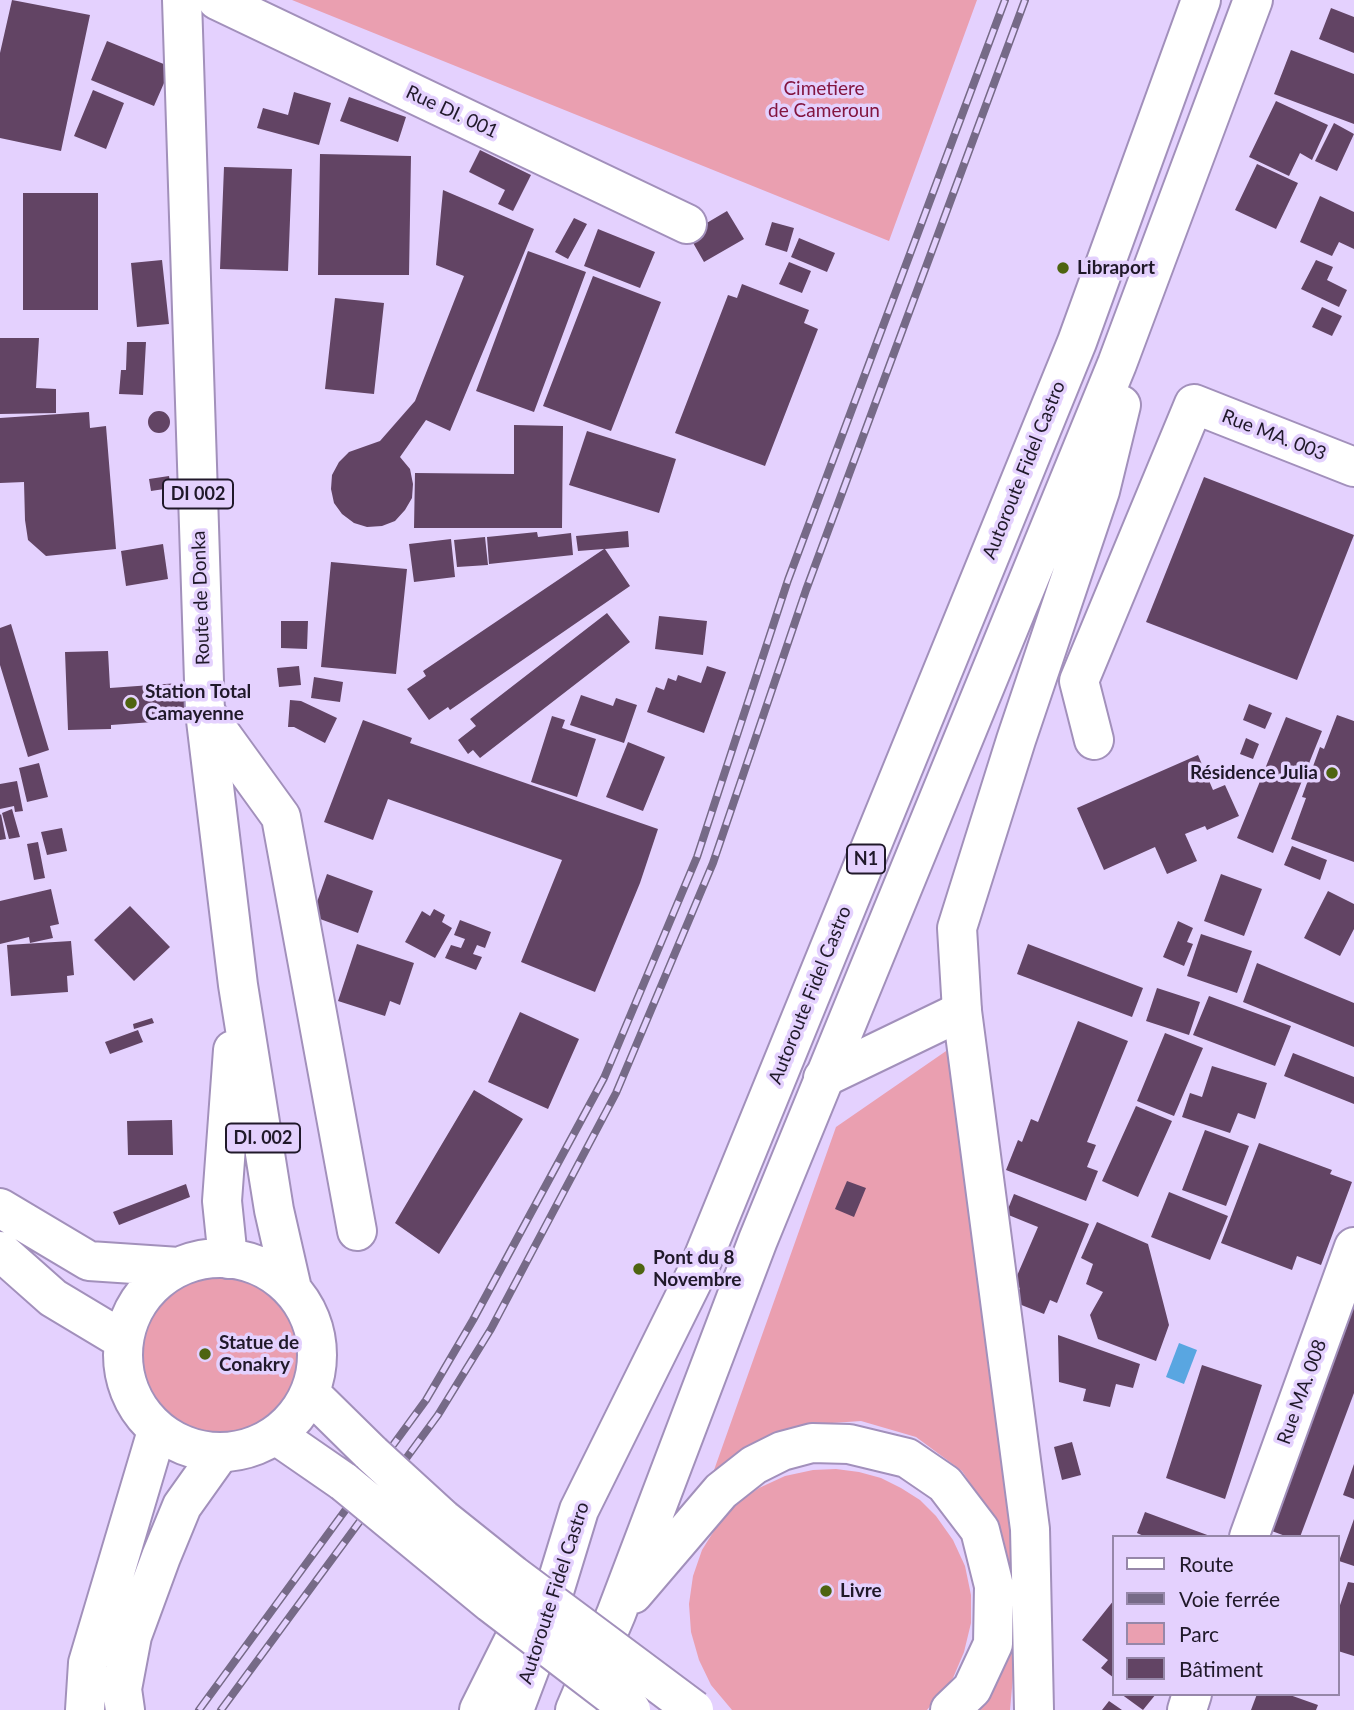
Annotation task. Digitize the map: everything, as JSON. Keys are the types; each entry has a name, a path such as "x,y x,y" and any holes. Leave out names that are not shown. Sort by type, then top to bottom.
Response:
{"main road":[{"name":"Route de Donka","path":"182,0 205,712 238,985 274,1210 292,1289"},
{"name":"Rue DI. 001","path":"217,0 687,224"},
{"name":"Autoroute Fidel Castro","path":"514,1710 534,1657 579,1510 699,1268 1077,342 1201,0"},
{"name":"N1","path":"575,1710 616,1614 728,1315 823,1078 1118,364 1253,0"},
{"path":"1034,1710 1030,1530 962,1011 957,928 1016,740 1100,491 1157,256"},
{"name":"Rue MA. 003","path":"1094,740 1079,681 1194,404 1354,467"},
{"path":"205,712 281,817 357,1231"},
{"name":"Route de Donka","path":"228,1258 222,1201 238,985"},
{"path":"823,1078 962,1011"},
{"path":"0,1208 89,1261 179,1267"},
{"name":"Rue MA. 008","path":"1250,1535 1354,1247"},
{"path":"0,1251 53,1298 123,1340"},
{"path":"228,1258 251,1263 274,1274 292,1289 312,1321 318,1357 310,1394 296,1417 276,1435 219,1454 197,1451 176,1443 157,1431 128,1390 123,1340 133,1310 153,1284 179,1267 203,1260 228,1258"},
{"path":"310,1394 443,1519 513,1575 694,1710"},
{"path":"85,1710 88,1663 157,1431"},
{"path":"276,1435 344,1482 491,1603 631,1710"},
{"path":"616,1614 721,1491 754,1465 782,1451 812,1443 849,1444 907,1458 945,1484 980,1530 994,1586 993,1644 972,1689 950,1710"},
{"path":"125,1710 122,1689 132,1636 161,1557 182,1506 219,1454"},
{"path":"479,1710 579,1510"}],"green space":[{"name":"Cimetiere de Cameroun","path":"292,0 977,0 889,241"},
{"path":"949,1049 1017,1539 1012,1574 994,1519 962,1471 916,1437 861,1421 803,1425 750,1448 708,1487 836,1127"},
{"path":"222,1277 252,1284 278,1301 295,1327 302,1357 295,1387 278,1413 252,1430 222,1437 192,1430 166,1413 149,1387 142,1357 149,1327 166,1301 192,1284"},
{"path":"836,1469 881,1478 901,1488 920,1500 936,1516 953,1540 965,1566 971,1595 971,1623 964,1652 953,1678 927,1710 732,1710 711,1685 699,1660 691,1632 689,1604 693,1576 702,1550 717,1526 736,1504 759,1488 785,1476 813,1470"},
{"path":"1013,1612 1016,1643 1010,1710 972,1710"}],"water":[{"path":"1179,1343 1197,1350 1184,1384 1166,1377"}],"building":[{"path":"12,0 90,15 61,151 0,138 0,53"},
{"path":"1331,8 1354,17 1354,53 1319,39"},
{"path":"107,41 171,67 154,106 91,80"},
{"path":"1291,50 1354,74 1354,124 1274,94"},
{"path":"93,90 124,103 106,149 74,136"},
{"path":"294,92 331,103 319,145 257,128 263,108 288,115"},
{"path":"349,97 406,117 398,142 340,121"},
{"path":"1276,101 1328,125 1312,160 1300,153 1289,176 1249,157"},
{"path":"1334,123 1354,134 1337,171 1315,161"},
{"path":"480,150 531,175 513,211 498,204 505,190 469,172"},
{"path":"320,154 411,156 409,275 318,275"},
{"path":"1257,164 1298,183 1276,229 1235,210"},
{"path":"224,167 292,169 288,271 220,269"},
{"path":"443,190 534,229 450,431 426,420 400,457 410,469 412,498 395,521 382,526 367,527 354,523 342,514 334,503 332,475 349,452 380,441 415,401 464,276 436,265"},
{"path":"23,193 98,193 98,310 23,310"},
{"path":"1320,196 1354,212 1354,249 1339,242 1332,256 1300,242"},
{"path":"727,211 744,239 704,262 688,234"},
{"path":"574,218 587,224 568,259 555,252"},
{"path":"772,222 794,228 787,252 765,245"},
{"path":"598,229 655,252 640,288 584,266"},
{"path":"799,238 835,253 827,272 791,257"},
{"path":"528,251 586,272 534,412 476,391"},
{"path":"162,260 169,324 137,327 131,263"},
{"path":"1316,260 1333,267 1327,280 1347,290 1339,307 1301,289"},
{"path":"789,262 811,271 802,293 779,284"},
{"path":"593,276 661,302 611,431 543,406"},
{"path":"742,284 809,310 804,323 818,329 765,466 675,433 728,295 737,298"},
{"path":"335,298 384,303 374,394 325,389"},
{"path":"1322,307 1342,316 1332,336 1312,327"},
{"path":"0,338 39,338 36,388 56,389 56,413 0,414"},
{"path":"127,342 146,342 143,395 119,394 121,370 126,370"},
{"path":"159,411 167,414 170,422 167,430 159,433 151,430 148,422 151,414"},
{"path":"89,412 90,428 106,426 116,549 46,556 28,540 24,482 0,483 0,418"},
{"path":"514,425 563,426 562,528 414,528 415,473 514,474"},
{"path":"587,431 676,459 659,513 569,485"},
{"path":"169,476 171,488 151,491 149,479"},
{"path":"1204,477 1354,535 1297,680 1146,622"},
{"path":"628,531 629,547 605,549 630,586 450,710 448,707 429,720 407,689 426,676 423,671 604,549 578,551 576,536"},
{"path":"537,532 538,537 571,533 573,555 489,564 487,537"},
{"path":"485,537 488,565 457,567 454,540"},
{"path":"451,539 455,577 414,582 409,544"},
{"path":"163,544 168,579 126,586 121,551"},
{"path":"331,562 407,569 396,674 321,667"},
{"path":"607,613 630,642 480,758 473,750 468,754 458,740 476,726 470,719"},
{"path":"659,616 707,621 703,655 655,649"},
{"path":"281,621 308,621 307,649 281,648"},
{"path":"11,624 49,750 28,757 0,665 0,628"},
{"name":"Station Total Camayenne","path":"108,651 110,688 193,682 195,719 111,725 111,729 68,730 65,652"},
{"path":"299,666 301,685 279,687 277,668"},
{"path":"707,666 726,672 704,733 647,712 656,687 664,690 668,678 676,681 678,675 701,683"},
{"path":"314,677 343,682 340,702 311,698"},
{"path":"581,695 613,706 616,698 637,705 624,743 570,725"},
{"path":"290,700 301,701 337,718 325,743 294,727 288,727"},
{"path":"1249,704 1272,713 1265,729 1243,720"},
{"name":"Résidence Julia","path":"1337,715 1354,721 1354,862 1291,839 1306,798 1302,797 1320,747 1324,749"},
{"path":"552,716 565,720 562,728 596,739 577,797 531,782"},
{"path":"1286,717 1322,731 1273,853 1237,838"},
{"path":"363,720 412,738 410,743 658,829 640,883 595,992 521,962 562,860 388,799 373,840 324,822"},
{"path":"1246,738 1259,744 1253,759 1240,754"},
{"path":"628,742 665,757 643,811 606,797"},
{"path":"1198,755 1213,790 1225,785 1239,816 1207,830 1205,826 1185,834 1197,861 1167,874 1155,847 1104,870 1077,808"},
{"path":"39,763 48,797 27,802 19,768"},
{"path":"17,781 23,811 15,812 14,806 0,809 0,784"},
{"path":"12,809 20,837 9,839 2,813"},
{"path":"0,815 6,839 0,840"},
{"path":"62,828 67,851 47,855 41,832"},
{"path":"38,842 45,878 34,880 27,844"},
{"path":"1292,846 1327,860 1320,880 1284,865"},
{"path":"327,874 373,891 358,933 312,916"},
{"path":"1221,874 1262,889 1244,936 1204,921"},
{"path":"51,889 59,924 50,926 53,938 30,943 29,937 0,944 0,901"},
{"path":"1328,891 1354,904 1354,929 1340,956 1304,938"},
{"path":"130,906 170,947 134,981 94,940"},
{"path":"434,909 445,915 442,922 452,928 435,958 405,942 422,911 430,916"},
{"path":"460,920 491,932 485,948 477,945 473,954 482,957 476,970 445,958 451,945 461,948 465,939 454,935"},
{"path":"1178,921 1193,928 1187,942 1193,944 1184,966 1163,957"},
{"path":"1201,934 1252,951 1237,993 1187,976"},
{"path":"71,941 74,975 67,976 68,992 11,996 7,945"},
{"path":"357,944 414,963 400,1005 390,1001 385,1016 338,1001"},
{"path":"1028,944 1143,988 1132,1017 1017,974"},
{"path":"1257,963 1354,1003 1354,1047 1243,1002"},
{"path":"1157,988 1200,1002 1189,1035 1146,1021"},
{"path":"1209,996 1291,1026 1275,1066 1193,1035"},
{"path":"520,1012 579,1039 548,1109 488,1082"},
{"path":"152,1018 154,1023 134,1029 133,1024"},
{"path":"1078,1021 1128,1041 1087,1142 1096,1145 1087,1167 1098,1171 1086,1201 1006,1170 1018,1140 1022,1142 1031,1119 1038,1122"},
{"path":"138,1030 143,1042 110,1054 105,1042"},
{"path":"1165,1033 1203,1048 1174,1116 1137,1101"},
{"path":"1293,1053 1354,1077 1354,1104 1284,1076"},
{"path":"1212,1066 1267,1083 1255,1119 1238,1113 1230,1133 1182,1117 1190,1093 1202,1097"},
{"path":"474,1090 523,1119 439,1254 395,1223"},
{"path":"1136,1106 1172,1121 1138,1197 1102,1181"},
{"path":"172,1120 173,1155 128,1155 127,1121"},
{"path":"1205,1130 1249,1146 1226,1206 1182,1190"},
{"path":"1259,1143 1332,1170 1330,1174 1352,1182 1321,1265 1297,1256 1292,1270 1221,1243"},
{"path":"847,1181 866,1188 854,1217 835,1209"},
{"path":"186,1184 190,1197 119,1225 113,1212"},
{"path":"1169,1192 1228,1216 1210,1260 1151,1237"},
{"path":"1014,1194 1089,1224 1057,1303 1050,1300 1044,1314 1014,1302 1020,1288 1013,1285 1038,1227 1006,1214"},
{"path":"1097,1222 1148,1244 1169,1325 1156,1361 1098,1339 1090,1315 1103,1292 1086,1284 1093,1264 1081,1258"},
{"path":"1354,1283 1354,1393 1301,1535 1283,1535 1261,1527"},
{"path":"1058,1335 1140,1364 1133,1388 1116,1384 1110,1407 1083,1401 1086,1389 1059,1382"},
{"path":"1202,1365 1262,1385 1225,1499 1166,1478"},
{"path":"1072,1442 1081,1475 1062,1480 1054,1447"},
{"path":"1354,1464 1354,1499 1343,1495"},
{"path":"1145,1512 1207,1535 1142,1535 1137,1533"},
{"path":"1354,1519 1354,1566 1340,1561"},
{"path":"1348,1582 1354,1583 1354,1656 1340,1652 1340,1605"},
{"path":"1112,1602 1112,1676 1101,1668 1108,1660 1082,1640"},
{"path":"1124,1696 1154,1696 1143,1710"},
{"path":"1256,1696 1293,1696 1318,1705 1316,1710 1251,1710"},
{"path":"1109,1701 1122,1710 1102,1710"}],"railway":[{"path":"199,1710 426,1400 473,1320 604,1078 697,857 788,580 1005,0"},
{"path":"221,1710 438,1415 491,1329 616,1093 713,863 806,590 1025,0"}],"place":[{"name":"Libraport","path":"1063,268"},
{"name":"Station Total Camayenne","path":"131,703"},
{"name":"Résidence Julia","path":"1332,773"},
{"name":"Pont du 8 Novembre","path":"639,1269"},
{"name":"Statue de Conakry","path":"205,1354"},
{"name":"Livre","path":"826,1591"}]}
